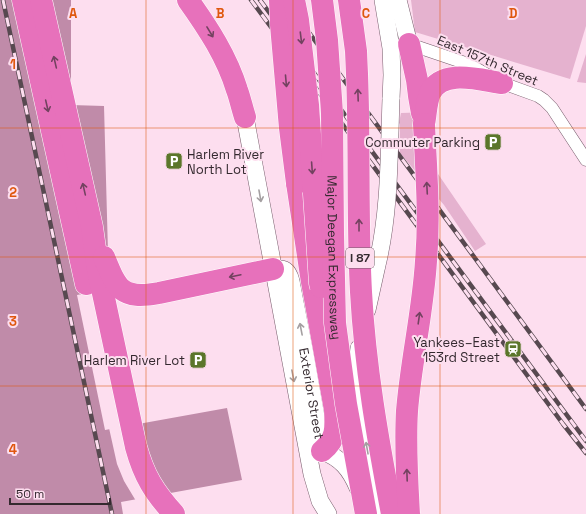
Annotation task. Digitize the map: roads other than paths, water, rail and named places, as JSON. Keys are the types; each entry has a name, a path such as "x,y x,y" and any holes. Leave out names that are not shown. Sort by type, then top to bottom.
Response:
{"highway":[{"path":"23,0 124,451 130,470 140,492 156,514"},
{"path":"41,0 92,227 98,270 138,456 152,488 174,514"},
{"path":"188,0 224,56 237,89 245,116"},
{"path":"280,0 290,128 297,183 312,282 335,410 336,425 332,441 327,446 315,453"},
{"path":"294,0 298,20 308,105 320,283 336,323"},
{"name":"Major Deegan Expressway","path":"322,0 327,40 332,112 333,234 336,323 346,404 367,514"},
{"name":"Major Deegan Expressway","path":"349,0 356,51 359,245 365,342 370,388 392,514"},
{"path":"409,44 417,80 427,100 424,124 428,211 428,243 425,277 408,410 406,460 409,514"},
{"path":"424,95 438,83 446,79 463,77 502,83"},
{"path":"92,227 113,279 120,289 138,295 159,293 273,269"}],"main road":[{"path":"378,514 360,412 357,377 361,336 381,250 385,218 392,75 391,48 383,0"},
{"path":"398,0 409,44"},
{"path":"245,116 273,269"},
{"name":"Exterior Street","path":"273,269 283,269 290,275 292,281 305,354 315,453 312,474 320,501 328,514"},
{"name":"Exterior Street","path":"315,453 338,458 350,472 367,514"}],"street":[{"name":"East 157th Street","path":"409,44 468,64 502,83 538,96 552,108 586,160"}],"railway":[{"path":"3,0 112,514"},
{"path":"251,0 563,424 586,453"},
{"path":"260,0 586,441"},
{"path":"285,0 586,409"}],"place":[{"name":"Commuter Parking","path":"493,142"},
{"name":"Harlem River North Lot","path":"174,161"},
{"name":"Yankees–East 153rd Street","path":"513,349"},
{"name":"Harlem River Lot","path":"198,360"}]}
